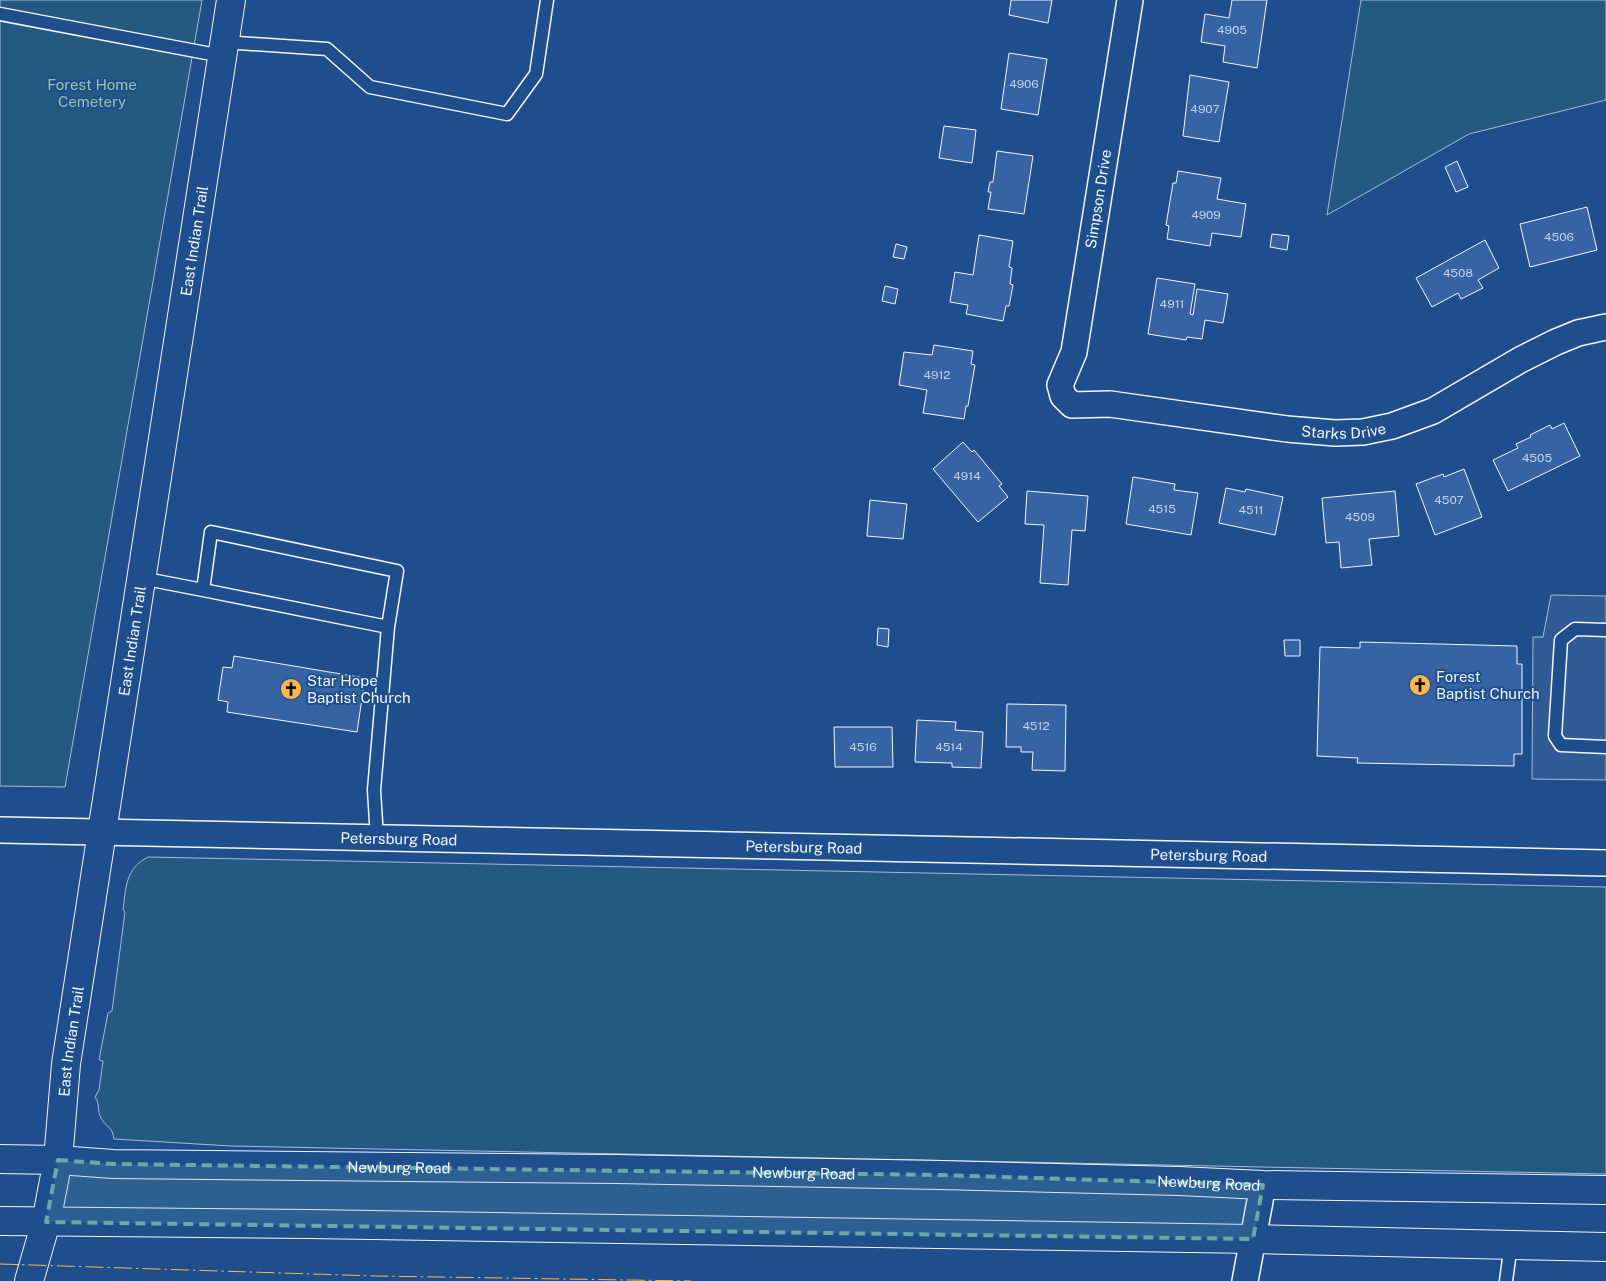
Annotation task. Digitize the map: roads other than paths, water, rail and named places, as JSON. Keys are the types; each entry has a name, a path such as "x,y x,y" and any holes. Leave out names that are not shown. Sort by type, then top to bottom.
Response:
{"main road":[{"name":"East Indian Trail","path":"29,1281 46,1222 58,1160 66,1064 231,0"},
{"name":"Newburg Road","path":"0,1159 58,1160 113,1164 930,1175 1263,1185 1606,1190"},
{"path":"0,1221 340,1224 1253,1239 1606,1247"}],"street":[{"name":"Simpson Drive","path":"1063,396 1060,385 1074,352 1130,0"},
{"name":"Starks Drive","path":"1063,396 1072,405 1110,404 1287,429 1335,433 1363,432 1392,426 1433,410 1520,360 1556,342 1606,327"},
{"name":"Petersburg Road","path":"0,830 1606,863"},
{"path":"1245,1281 1263,1185"}],"lane":[{"path":"0,14 223,49 327,49 370,87 507,114 536,74 547,0"},
{"path":"203,590 211,532 396,571 388,627 374,790 377,838"},
{"path":"142,578 388,627"},
{"path":"1606,630 1575,629 1561,640 1555,736 1561,745 1606,747"},
{"path":"1506,1281 1511,1244"}],"place":[{"name":"Forest Baptist Church","path":"1420,685"},
{"name":"Star Hope Baptist Church","path":"291,689"}],"park label":[{"name":"Forest Home Cemetery","path":"92,92"}]}
